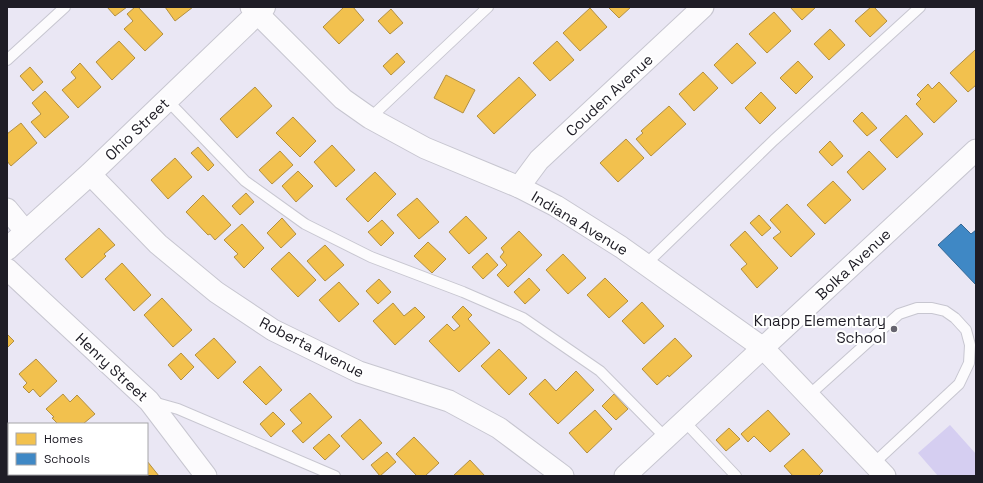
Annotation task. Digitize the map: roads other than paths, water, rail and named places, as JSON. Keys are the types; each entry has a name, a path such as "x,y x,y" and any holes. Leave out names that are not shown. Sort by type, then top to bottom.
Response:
{"street":[{"name":"Couden Avenue","path":"519,187 539,160 704,7"},
{"name":"Indiana Avenue","path":"257,9 343,99 370,118 425,148 519,187 556,206 646,264 763,348 879,470"},
{"name":"Ohio Street","path":"7,249 90,174 167,100 257,9"},
{"name":"Bolka Avenue","path":"625,476 976,150"},
{"name":"Roberta Avenue","path":"90,174 158,244 216,292 273,330 359,372 449,401 499,428 563,476"},
{"path":"7,209 26,232"},
{"name":"Henry Street","path":"7,269 149,401 206,476"}],"lane":[{"path":"7,60 65,7"},
{"path":"370,118 488,7"},
{"path":"646,264 774,140 920,7"},
{"path":"167,100 245,180 305,224 371,257 463,292 523,318 600,370 666,438"},
{"path":"808,396 899,314 917,308 932,308 945,311 955,318 966,330 970,345 969,364 959,384 879,470"},
{"path":"149,401 178,410 335,476"},
{"path":"684,421 736,476"}],"place":[{"name":"Knapp Elementary School","path":"894,329"}]}
